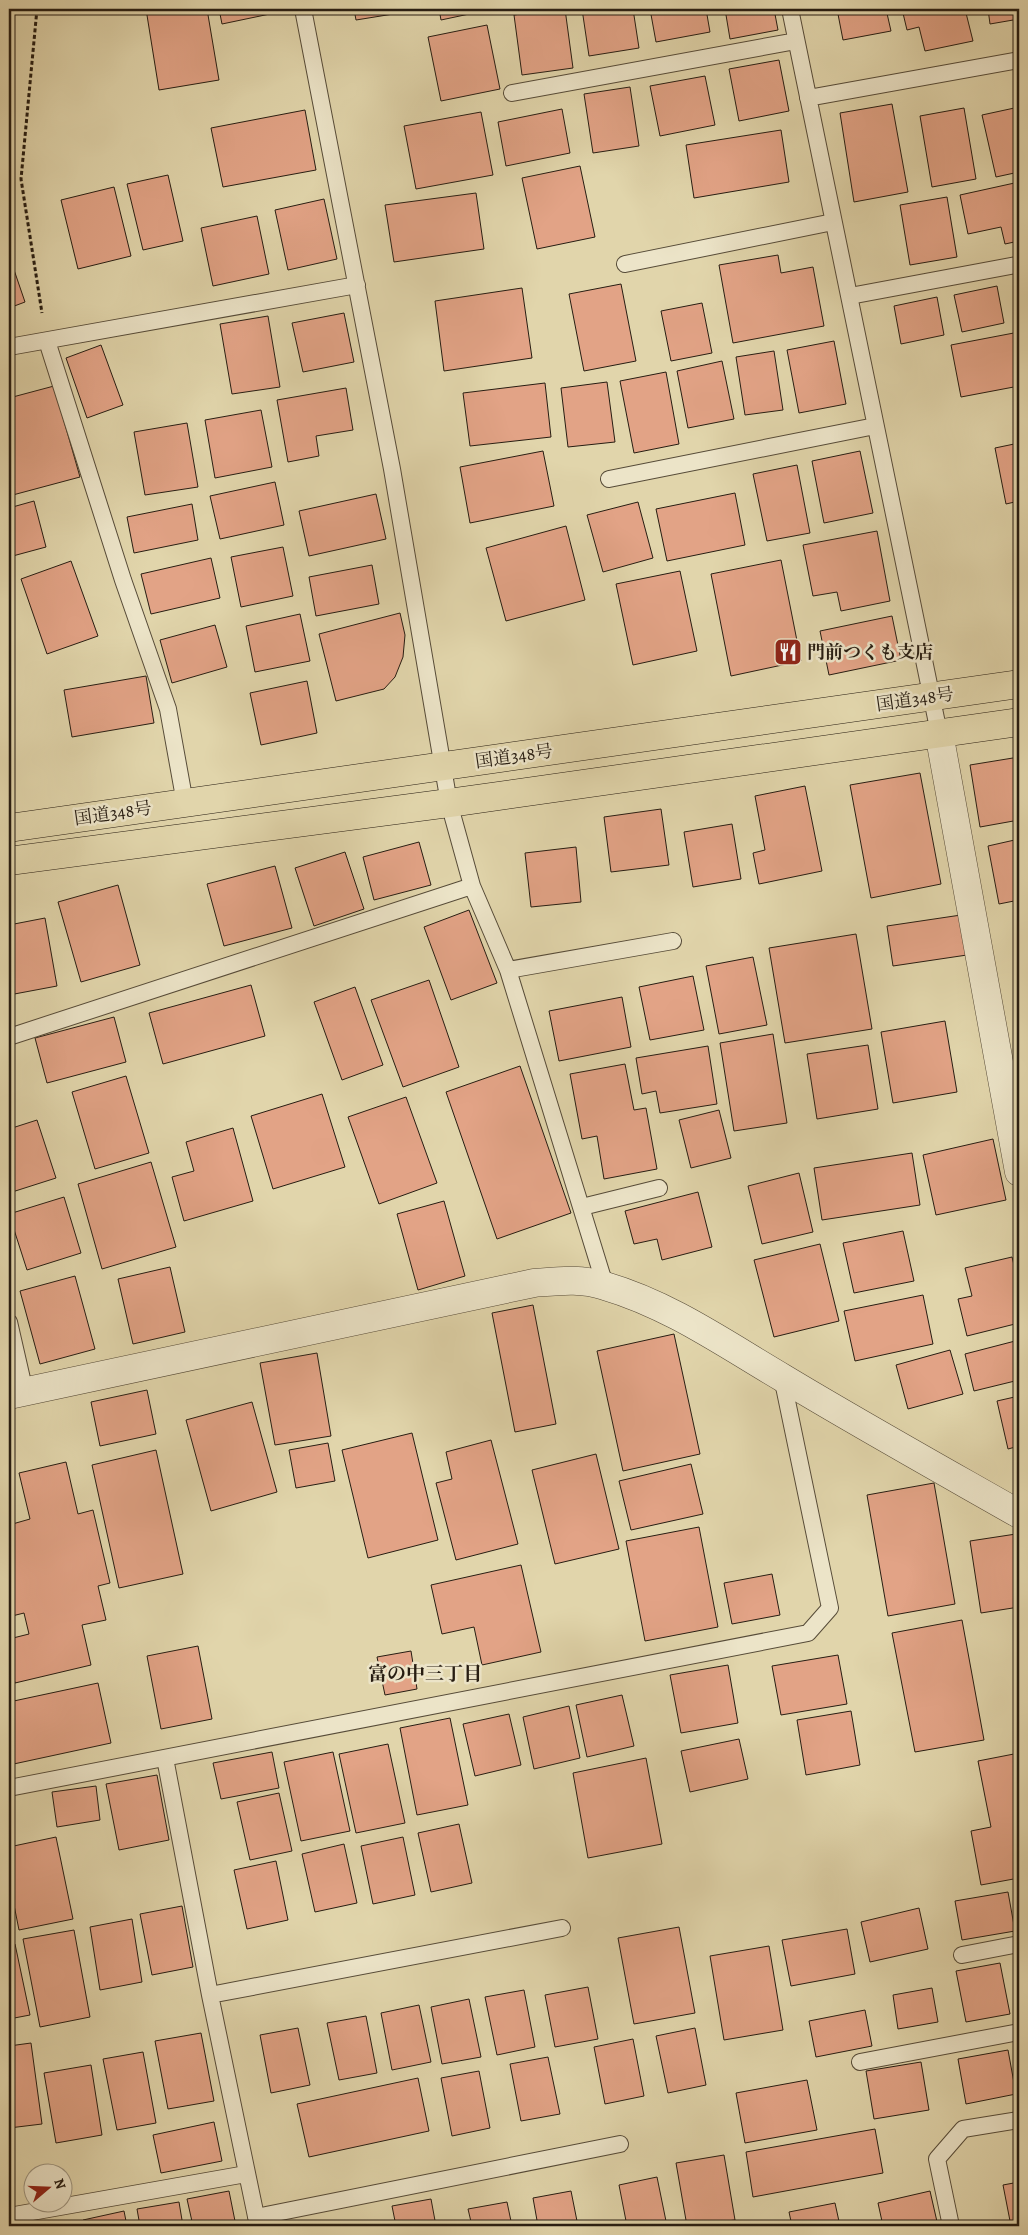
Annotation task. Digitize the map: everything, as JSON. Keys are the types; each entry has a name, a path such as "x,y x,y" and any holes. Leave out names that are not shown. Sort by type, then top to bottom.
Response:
{"highway":[{"name":"国道348号","path":"9,828 1019,684"},
{"name":"国道348号","path":"9,861 450,802 1019,722"}],"street":[{"path":"939,733 1019,1172"},
{"path":"17,1394 534,1284 575,1279 605,1286 651,1303 717,1337 782,1377 1019,1514"}],"lane":[{"path":"303,9 357,285 450,802 472,886 508,970 605,1286"},
{"path":"790,9 939,733"},
{"path":"512,93 796,41"},
{"path":"808,98 1019,60"},
{"path":"625,264 833,222"},
{"path":"850,296 1016,265"},
{"path":"9,347 357,285"},
{"path":"47,341 123,580 168,709 186,802"},
{"path":"609,479 875,426"},
{"path":"9,1037 472,886"},
{"path":"508,970 673,941"},
{"path":"582,1207 659,1188"},
{"path":"9,1322 17,1394"},
{"path":"9,1788 808,1633 830,1608 782,1377"},
{"path":"165,1758 210,1995 257,2222 620,2144"},
{"path":"210,1995 562,1928"},
{"path":"962,1955 1019,1944"},
{"path":"860,2062 1019,2032"},
{"path":"951,2226 937,2158 963,2129 1019,2120"},
{"path":"9,2216 246,2174"}],"path":[{"path":"37,9 21,179 47,341"}],"building":[{"path":"146,9 207,9 219,80 159,90"},
{"path":"219,9 289,9 289,10 222,24"},
{"path":"354,9 417,9 418,10 356,20"},
{"path":"439,9 488,9 488,10 441,20"},
{"path":"565,9 573,68 522,75 514,15"},
{"path":"582,9 633,9 639,48 589,56"},
{"path":"650,9 706,9 710,32 656,42"},
{"path":"725,9 774,9 778,30 730,39"},
{"path":"837,9 886,9 891,31 843,40"},
{"path":"902,9 965,9 973,41 925,51 919,27 907,30"},
{"path":"988,9 1019,9 1019,19 990,24"},
{"path":"487,25 500,89 441,101 428,37"},
{"path":"779,60 789,111 739,121 729,69"},
{"path":"705,76 715,125 660,136 650,86"},
{"path":"630,87 639,146 593,153 584,94"},
{"path":"892,104 908,192 854,202 840,113"},
{"path":"1019,107 1019,172 996,177 982,115"},
{"path":"964,108 976,179 932,187 920,116"},
{"path":"562,109 570,153 506,166 498,122"},
{"path":"305,110 316,170 223,187 211,128"},
{"path":"481,112 493,175 416,189 404,126"},
{"path":"781,130 789,182 694,198 686,145"},
{"path":"580,166 595,237 537,249 522,178"},
{"path":"168,175 183,241 143,250 127,184"},
{"path":"1019,182 1019,241 1005,244 1001,227 968,234 960,195"},
{"path":"114,187 131,256 78,269 61,200"},
{"path":"476,193 484,249 394,262 385,205"},
{"path":"947,197 957,257 910,265 900,205"},
{"path":"324,199 337,259 288,270 275,210"},
{"path":"257,216 269,274 213,286 201,228"},
{"path":"778,255 781,273 813,267 824,326 733,343 719,265"},
{"path":"9,264 12,264 25,302 9,308"},
{"path":"621,284 636,361 584,371 569,294"},
{"path":"997,286 1004,323 962,332 954,295"},
{"path":"522,288 532,358 444,371 435,301"},
{"path":"937,297 944,335 901,344 894,306"},
{"path":"702,303 712,353 671,361 661,311"},
{"path":"344,313 354,362 303,372 292,323"},
{"path":"268,316 280,387 232,394 220,324"},
{"path":"1019,332 1019,386 961,397 951,345"},
{"path":"834,341 846,404 799,413 787,350"},
{"path":"101,345 123,405 87,418 66,358"},
{"path":"774,351 783,410 745,415 736,357"},
{"path":"722,361 734,419 688,428 677,371"},
{"path":"666,372 679,444 634,453 620,381"},
{"path":"607,382 615,442 568,447 561,388"},
{"path":"545,383 551,437 470,446 463,393"},
{"path":"54,386 80,477 9,496 9,398"},
{"path":"346,388 353,430 316,436 319,456 288,462 277,400"},
{"path":"261,410 272,467 215,478 205,420"},
{"path":"187,423 198,487 145,495 134,432"},
{"path":"1019,443 1019,501 1006,504 995,448"},
{"path":"543,451 554,506 470,523 460,467"},
{"path":"860,451 873,513 824,523 812,461"},
{"path":"797,465 810,533 767,541 753,474"},
{"path":"275,482 284,525 220,539 210,496"},
{"path":"735,493 745,545 667,561 656,509"},
{"path":"376,494 386,539 309,556 299,511"},
{"path":"34,501 46,547 9,557 9,508"},
{"path":"638,502 653,558 603,572 587,515"},
{"path":"192,504 198,540 134,553 127,517"},
{"path":"566,526 585,600 506,621 486,548"},
{"path":"877,531 890,601 841,611 837,592 813,596 803,545"},
{"path":"283,547 293,596 241,607 231,557"},
{"path":"211,558 220,598 151,614 141,574"},
{"path":"781,560 801,661 731,676 711,574"},
{"path":"71,561 98,636 47,654 21,579"},
{"path":"372,565 379,604 316,616 309,577"},
{"path":"680,571 697,651 633,665 616,584"},
{"path":"400,613 405,635 403,657 395,677 384,689 336,701 319,634"},
{"path":"300,614 310,661 255,672 246,626"},
{"path":"892,616 901,660 829,675 820,631"},
{"path":"215,625 227,667 172,683 160,640"},
{"path":"146,676 154,723 72,737 64,690"},
{"path":"307,681 317,733 261,745 250,693"},
{"path":"1019,757 1019,820 980,827 970,765"},
{"path":"920,773 941,884 871,898 850,785"},
{"path":"805,786 822,871 759,884 753,853 765,850 755,796"},
{"path":"661,809 669,865 611,872 604,817"},
{"path":"732,824 741,879 693,887 684,832"},
{"path":"1019,839 1019,900 999,904 988,846"},
{"path":"419,842 431,885 374,900 363,857"},
{"path":"576,847 581,902 531,907 525,853"},
{"path":"345,852 364,909 314,926 295,868"},
{"path":"275,866 292,928 224,946 207,884"},
{"path":"118,885 140,965 81,982 58,902"},
{"path":"469,910 497,983 451,1000 424,927"},
{"path":"961,915 967,955 893,966 887,926"},
{"path":"45,918 57,986 9,995 9,925"},
{"path":"856,934 872,1029 785,1043 769,948"},
{"path":"753,957 767,1025 719,1034 706,966"},
{"path":"693,976 704,1030 650,1040 639,987"},
{"path":"429,980 459,1067 403,1087 371,1000"},
{"path":"251,985 265,1036 163,1064 149,1013"},
{"path":"355,987 383,1065 342,1080 314,1002"},
{"path":"622,997 631,1047 559,1061 549,1011"},
{"path":"114,1017 126,1062 47,1083 35,1038"},
{"path":"945,1021 957,1092 893,1103 881,1032"},
{"path":"773,1034 787,1123 734,1131 720,1043"},
{"path":"868,1045 878,1109 817,1119 807,1054"},
{"path":"708,1046 717,1104 660,1113 656,1091 642,1094 636,1058"},
{"path":"625,1064 634,1110 646,1108 657,1169 604,1179 597,1136 582,1139 570,1074"},
{"path":"520,1066 571,1213 497,1239 446,1092"},
{"path":"126,1076 149,1153 95,1169 72,1092"},
{"path":"322,1094 345,1167 273,1189 251,1116"},
{"path":"406,1097 437,1183 379,1204 348,1117"},
{"path":"719,1110 731,1158 691,1168 679,1120"},
{"path":"37,1120 56,1178 9,1193 9,1129"},
{"path":"233,1128 253,1201 184,1221 172,1177 194,1171 186,1142"},
{"path":"993,1139 1006,1200 936,1215 923,1155"},
{"path":"912,1153 920,1205 822,1220 814,1168"},
{"path":"151,1162 176,1247 102,1269 78,1184"},
{"path":"799,1173 813,1232 762,1244 748,1186"},
{"path":"698,1192 712,1247 662,1260 657,1239 634,1244 625,1211"},
{"path":"64,1197 81,1253 27,1270 9,1214"},
{"path":"444,1201 465,1276 418,1290 397,1214"},
{"path":"903,1231 914,1281 854,1293 843,1243"},
{"path":"820,1244 839,1321 774,1337 754,1260"},
{"path":"1012,1257 1019,1285 1019,1323 967,1336 958,1299 972,1296 965,1268"},
{"path":"170,1267 185,1332 133,1344 118,1279"},
{"path":"75,1276 95,1349 40,1364 20,1291"},
{"path":"923,1295 933,1344 855,1361 844,1311"},
{"path":"533,1305 556,1424 515,1432 492,1313"},
{"path":"674,1334 700,1454 623,1471 597,1351"},
{"path":"1019,1340 1019,1380 974,1391 965,1354"},
{"path":"950,1350 963,1394 908,1409 896,1365"},
{"path":"317,1353 331,1436 275,1445 260,1363"},
{"path":"147,1390 156,1434 100,1446 91,1402"},
{"path":"1019,1396 1019,1446 1008,1449 997,1401"},
{"path":"252,1402 277,1492 211,1511 186,1420"},
{"path":"412,1433 438,1540 368,1558 342,1450"},
{"path":"491,1440 518,1544 456,1560 436,1483 452,1479 446,1452"},
{"path":"328,1443 335,1481 296,1488 289,1450"},
{"path":"156,1450 183,1574 119,1588 92,1465"},
{"path":"596,1454 619,1549 555,1564 532,1470"},
{"path":"66,1462 78,1514 93,1510 110,1583 98,1586 106,1620 82,1625 91,1665 15,1683 9,1657 9,1639 29,1634 24,1613 12,1616 9,1604 9,1525 30,1519 19,1473"},
{"path":"691,1464 703,1514 631,1530 619,1481"},
{"path":"934,1483 955,1604 888,1616 867,1495"},
{"path":"699,1527 718,1627 645,1641 626,1541"},
{"path":"1016,1534 1019,1556 1019,1607 981,1613 970,1541"},
{"path":"521,1565 541,1652 482,1665 474,1627 442,1634 431,1585"},
{"path":"772,1574 780,1615 732,1624 724,1583"},
{"path":"962,1620 984,1740 915,1752 892,1633"},
{"path":"198,1646 212,1719 161,1729 147,1656"},
{"path":"411,1651 417,1689 385,1695 377,1657"},
{"path":"838,1655 847,1704 781,1715 772,1666"},
{"path":"728,1665 738,1723 681,1733 670,1675"},
{"path":"98,1683 111,1743 9,1765 9,1702"},
{"path":"622,1695 634,1746 587,1757 576,1705"},
{"path":"569,1706 580,1758 534,1769 523,1717"},
{"path":"851,1711 860,1765 806,1775 797,1720"},
{"path":"509,1714 521,1765 475,1776 463,1724"},
{"path":"450,1718 468,1805 417,1815 400,1728"},
{"path":"739,1739 748,1779 690,1792 681,1751"},
{"path":"388,1744 405,1823 356,1833 339,1754"},
{"path":"272,1752 279,1788 221,1799 213,1763"},
{"path":"333,1752 350,1831 301,1841 284,1762"},
{"path":"1019,1753 1019,1878 981,1885 971,1831 991,1827 978,1761"},
{"path":"646,1758 662,1844 588,1858 573,1773"},
{"path":"157,1775 169,1840 119,1850 106,1784"},
{"path":"96,1786 100,1820 57,1827 52,1792"},
{"path":"279,1793 292,1851 250,1860 237,1802"},
{"path":"459,1824 472,1883 431,1892 418,1833"},
{"path":"56,1837 73,1919 19,1930 9,1880 9,1847"},
{"path":"403,1837 415,1895 373,1904 361,1846"},
{"path":"344,1844 357,1903 315,1912 302,1854"},
{"path":"276,1861 288,1920 247,1929 234,1870"},
{"path":"1008,1892 1015,1931 962,1940 955,1901"},
{"path":"182,1906 193,1967 152,1975 140,1914"},
{"path":"919,1908 928,1949 870,1962 861,1922"},
{"path":"132,1919 142,1982 100,1990 90,1927"},
{"path":"679,1927 695,2013 634,2024 618,1938"},
{"path":"847,1929 855,1974 791,1986 782,1940"},
{"path":"74,1930 90,2017 40,2027 23,1939"},
{"path":"15,1944 30,2015 9,2019 9,1945"},
{"path":"769,1946 783,2030 724,2040 710,1956"},
{"path":"1000,1963 1010,2014 966,2022 956,1971"},
{"path":"588,1987 598,2039 555,2047 545,1995"},
{"path":"932,1988 938,2022 898,2029 893,1995"},
{"path":"524,1990 535,2047 497,2055 485,1997"},
{"path":"469,1999 481,2057 442,2064 431,2007"},
{"path":"419,2005 431,2062 392,2070 381,2013"},
{"path":"865,2010 872,2046 816,2057 809,2021"},
{"path":"366,2016 377,2073 339,2080 327,2023"},
{"path":"298,2028 310,2085 271,2093 260,2035"},
{"path":"695,2028 706,2085 668,2093 656,2036"},
{"path":"201,2033 214,2101 168,2109 155,2041"},
{"path":"633,2039 644,2096 605,2104 594,2047"},
{"path":"31,2043 42,2124 9,2128 9,2046"},
{"path":"1008,2050 1016,2094 966,2104 958,2059"},
{"path":"143,2052 156,2123 117,2130 103,2059"},
{"path":"548,2057 560,2114 521,2121 510,2064"},
{"path":"921,2062 929,2110 874,2119 866,2071"},
{"path":"91,2065 102,2135 56,2143 44,2073"},
{"path":"479,2071 490,2128 452,2136 441,2078"},
{"path":"418,2078 429,2131 309,2157 297,2104"},
{"path":"807,2080 817,2130 745,2143 736,2093"},
{"path":"214,2122 222,2161 161,2173 153,2135"},
{"path":"875,2129 883,2173 753,2197 746,2152"},
{"path":"724,2155 735,2220 687,2226 676,2163"},
{"path":"657,2177 667,2226 627,2226 619,2185"},
{"path":"1019,2182 1019,2226 1011,2226 1003,2185"},
{"path":"229,2191 236,2226 193,2226 187,2199"},
{"path":"571,2191 578,2226 538,2226 533,2198"},
{"path":"930,2191 938,2226 883,2226 878,2203"},
{"path":"431,2199 436,2226 396,2226 392,2206"},
{"path":"179,2202 183,2226 140,2226 137,2209"},
{"path":"507,2202 512,2226 472,2226 468,2209"},
{"path":"835,2203 840,2226 792,2226 789,2212"},
{"path":"124,2211 127,2226 84,2226 83,2220"}],"place":[{"name":"門前つくも支店","path":"788,652"}],"district":[{"name":"富の中三丁目","path":"425,1673"}]}
